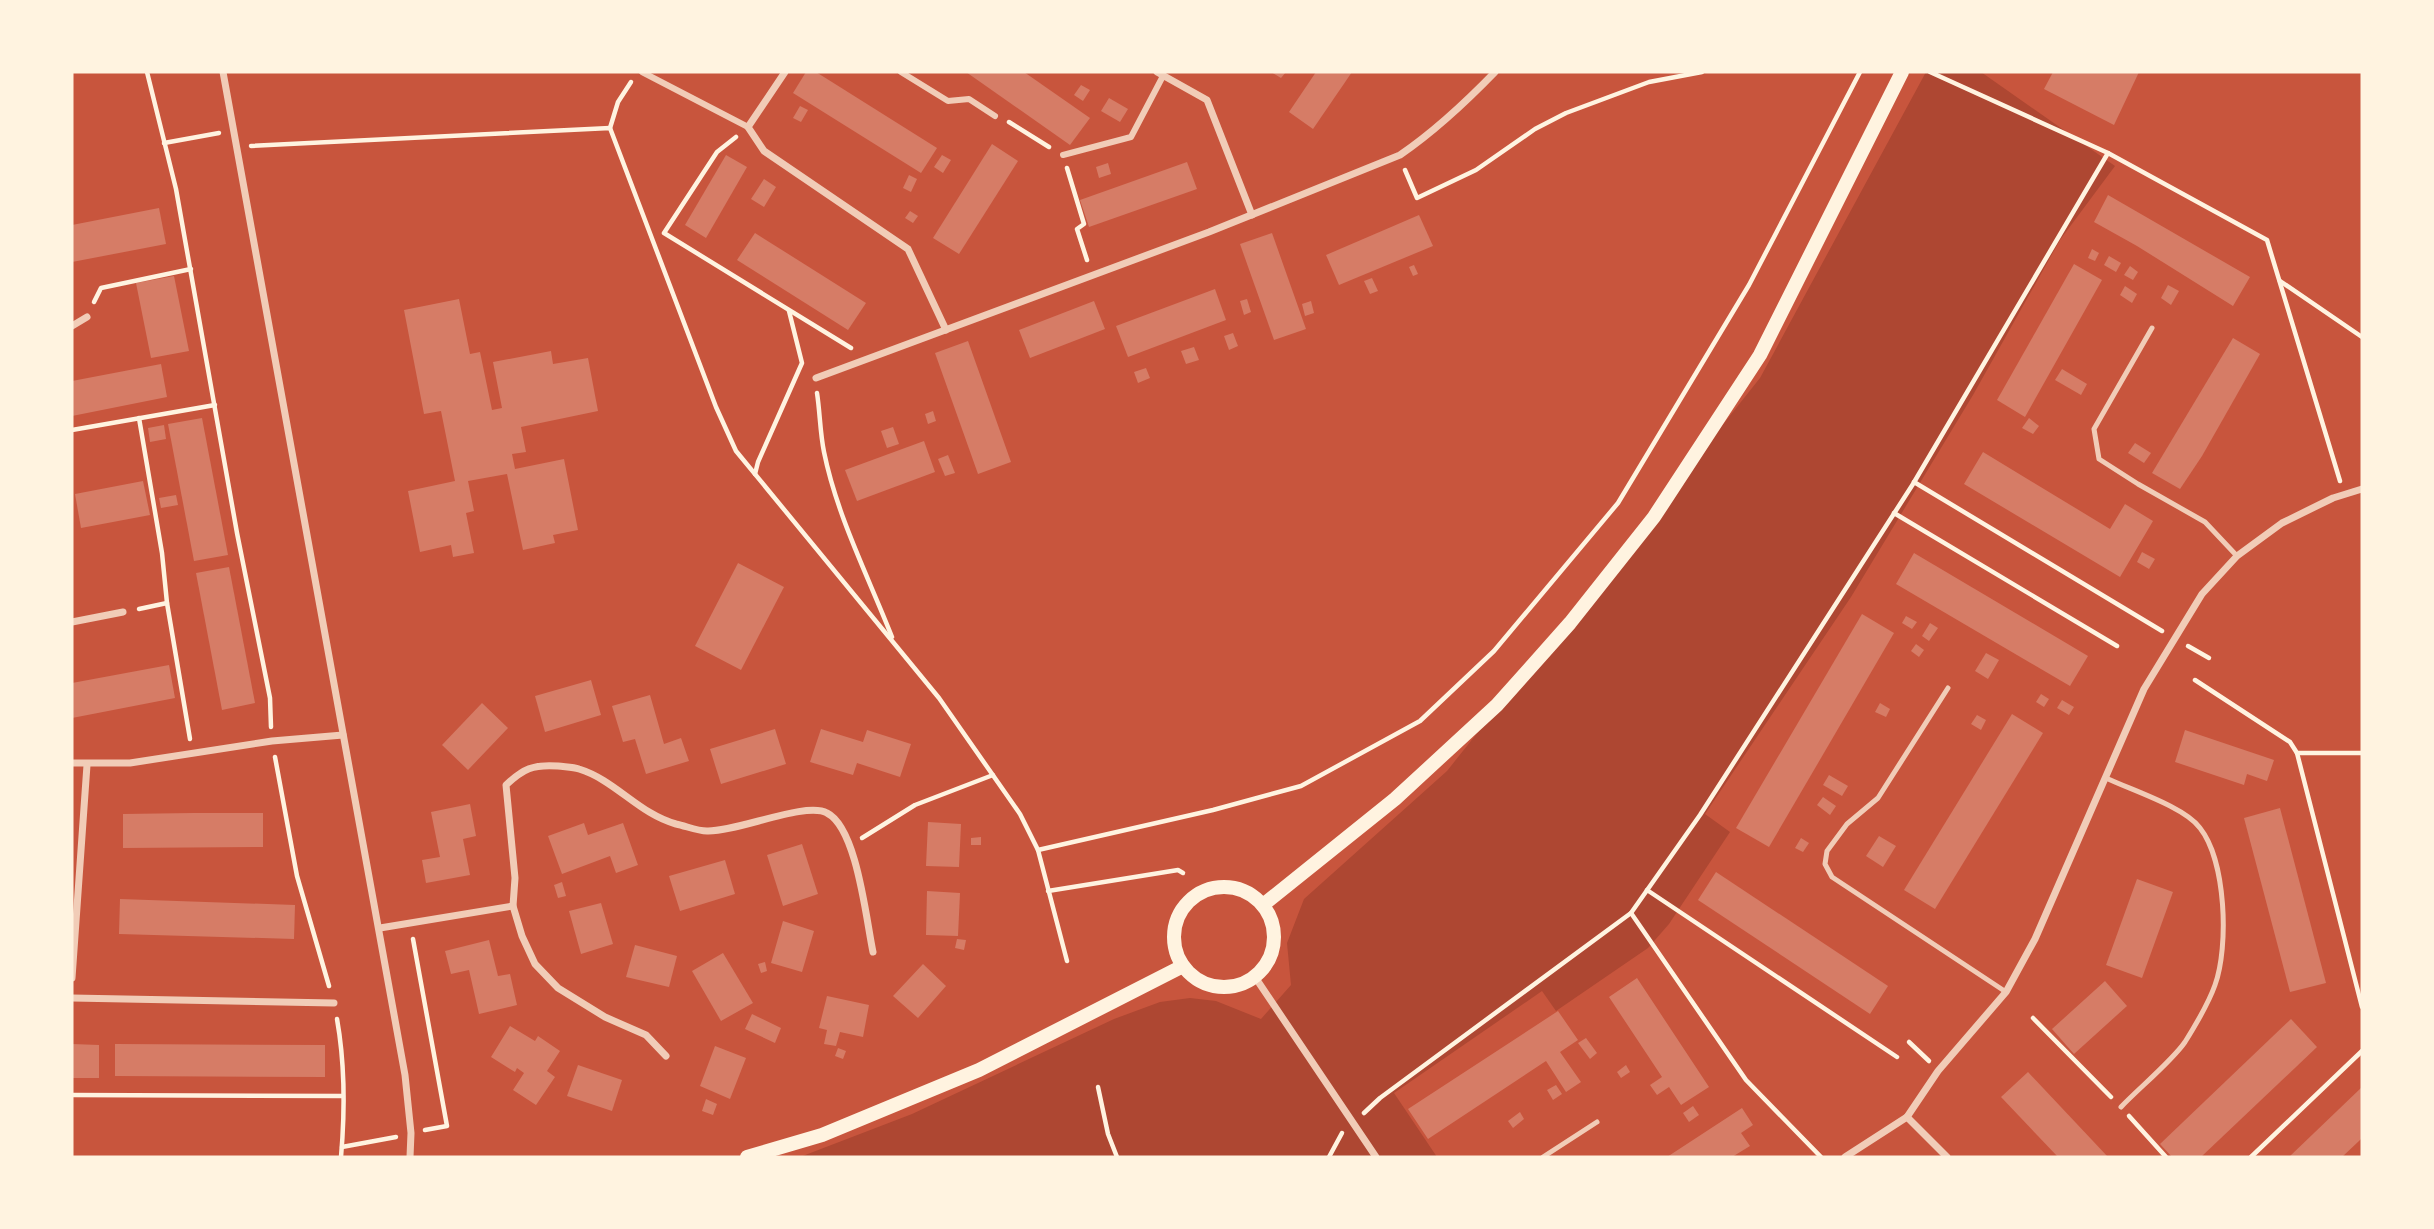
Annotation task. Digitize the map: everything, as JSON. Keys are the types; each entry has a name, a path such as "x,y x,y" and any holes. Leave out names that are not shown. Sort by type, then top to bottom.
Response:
{"main road":[{"path":"1263,905 1395,799 1497,705 1570,623 1654,517 1760,355 1902,72"},
{"path":"1212,888 1240,889 1263,905 1271,919 1275,935 1272,952 1255,977 1238,985 1223,987 1194,977 1183,966 1176,951 1174,936 1177,919 1185,905 1197,895 1212,888"},
{"path":"747,1157 822,1135 979,1070 1183,966"}],"street":[{"path":"223,72 380,928 405,1075 411,1133 410,1157"},
{"path":"640,72 748,127 764,151 908,249 946,330"},
{"path":"748,127 785,72"},
{"path":"901,72 948,101 970,99 995,116"},
{"path":"816,378 1252,215 1400,155 1461,107 1495,72"},
{"path":"1063,155 1131,137 1160,74 1207,100 1252,215"},
{"path":"72,326 87,317"},
{"path":"1845,1157 1907,1117 1938,1070 2006,992 2035,939 2144,690 2202,594 2237,556 2282,523 2333,498 2362,489"},
{"path":"72,622 123,612"},
{"path":"72,763 131,764 272,741 343,734"},
{"path":"72,978 87,765"},
{"path":"666,1056 646,1035 605,1017 558,988 535,964 522,936 513,906 514,878 506,785 521,771 545,765 579,768 671,823 706,832 739,828 806,810 827,812 840,825 851,845 873,951"},
{"path":"380,928 513,906"},
{"path":"1255,977 1376,1157"},
{"path":"72,998 334,1003"},
{"path":"1907,1117 1947,1157"}],"lane":[{"path":"2152,328 2094,429 2098,459 2205,522 2237,556"},
{"path":"1948,688 1878,798 1847,824 1827,850 1825,864 1832,877 2006,992"},
{"path":"2106,778 2176,810 2200,828 2212,851 2222,886 2222,943 2215,984 2184,1043 2121,1107"},
{"path":"1543,1157 1597,1122"}],"path":[{"path":"147,72 176,189 191,269 270,698 272,741 297,876 334,1003 342,1048 341,1157"},
{"path":"640,72 618,102 610,128 716,407 736,451 939,698 1020,814 1038,850 1068,961"},
{"path":"1400,155 1417,198 1476,170 1535,129 1566,113 1649,82 1702,72"},
{"path":"1038,850 1201,813 1301,786 1420,721 1494,651 1618,503 1749,285 1860,72"},
{"path":"1930,72 1941,74 2108,153 2267,240 2344,494"},
{"path":"995,116 1017,126 1063,155 1084,224 1077,229 1092,276"},
{"path":"653,239 664,233 717,152 748,127"},
{"path":"236,146 610,128"},
{"path":"164,143 234,130"},
{"path":"1329,1157 1341,1133 1380,1098 1631,913 1700,815 1914,482 2108,153"},
{"path":"664,233 789,312 870,359"},
{"path":"87,317 101,288 191,269"},
{"path":"2280,280 2362,337"},
{"path":"789,312 802,363 816,378 824,451 847,530 867,573 893,642"},
{"path":"755,474 802,363"},
{"path":"72,430 215,405"},
{"path":"139,418 192,754"},
{"path":"1914,482 2149,625"},
{"path":"1894,513 2117,646"},
{"path":"123,612 167,603"},
{"path":"2194,680 2290,742 2297,753 2362,1007"},
{"path":"2297,753 2362,753"},
{"path":"851,845 915,805 993,775"},
{"path":"1048,891 1178,870 1183,873"},
{"path":"1647,890 1897,1057"},
{"path":"1631,913 1746,1080 1821,1157"},
{"path":"342,1147 447,1126 410,922"},
{"path":"2033,1018 2166,1157"},
{"path":"1909,1042 1938,1070"},
{"path":"2251,1157 2362,1051"},
{"path":"1098,1087 1116,1157"},
{"path":"72,1095 343,1096"}],"shaded area":[{"path":"1926,72 1981,72 2115,166 2060,240 1973,395 1851,597 1705,814 1730,832 1669,924 1648,948 1556,1011 1542,991 1394,1093 1437,1157 800,1157 912,1114 1114,1019 1160,1002 1190,998 1216,1001 1261,1019 1291,985 1287,943 1304,899 1447,771 1760,378"}],"building":[{"path":"806,72 816,72 937,148 921,173 793,93"},
{"path":"966,72 1024,72 1090,118 1070,145"},
{"path":"1271,72 1286,72 1281,78"},
{"path":"1316,72 1352,72 1313,129 1289,112"},
{"path":"2053,72 2139,72 2114,125 2044,89"},
{"path":"1081,85 1090,90 1083,101 1074,95"},
{"path":"1109,98 1128,109 1120,122 1101,111"},
{"path":"800,106 808,110 801,122 793,118"},
{"path":"992,144 1018,161 959,254 933,238"},
{"path":"726,155 747,167 706,238 685,225"},
{"path":"942,155 951,160 943,173 934,167"},
{"path":"1187,162 1197,189 1089,227 1080,200"},
{"path":"1108,163 1111,174 1099,178 1096,167"},
{"path":"909,175 917,179 911,192 903,188"},
{"path":"764,179 776,187 764,207 751,199"},
{"path":"2108,195 2250,277 2233,306 2094,222"},
{"path":"159,208 166,244 72,262 72,225"},
{"path":"910,211 918,216 913,223 905,218"},
{"path":"1419,215 1433,246 1339,285 1326,255"},
{"path":"755,233 866,303 848,330 737,260"},
{"path":"1272,233 1306,329 1274,340 1240,244"},
{"path":"2092,249 2099,253 2095,261 2088,258"},
{"path":"2109,256 2121,263 2116,272 2104,265"},
{"path":"2074,264 2102,280 2025,417 1997,400"},
{"path":"1414,265 1418,274 1413,276 1409,267"},
{"path":"2130,266 2138,272 2133,280 2124,275"},
{"path":"174,276 189,351 151,358 136,283"},
{"path":"1372,278 1378,291 1370,294 1364,281"},
{"path":"2168,285 2179,291 2171,305 2161,298"},
{"path":"2125,286 2137,294 2132,303 2120,295"},
{"path":"1215,289 1226,320 1128,357 1116,326"},
{"path":"459,299 470,354 480,352 492,410 502,408 493,362 551,351 553,364 588,358 598,411 521,427 526,452 512,454 515,469 564,459 578,530 553,535 555,543 523,550 507,474 468,481 474,511 466,513 474,553 453,557 451,545 420,552 408,491 455,481 441,411 424,414 404,310"},
{"path":"1247,299 1251,312 1244,315 1240,301"},
{"path":"1094,301 1105,329 1030,358 1019,330"},
{"path":"1311,301 1314,313 1305,316 1302,304"},
{"path":"1233,333 1238,346 1229,350 1224,336"},
{"path":"2233,338 2260,354 2202,456 2180,489 2152,473"},
{"path":"968,341 1011,462 978,474 935,353"},
{"path":"1194,347 1199,360 1186,364 1181,351"},
{"path":"161,364 167,397 72,416 72,381"},
{"path":"1146,368 1150,378 1138,383 1134,372"},
{"path":"2062,369 2087,384 2081,395 2055,380"},
{"path":"933,411 936,421 928,424 925,414"},
{"path":"202,418 228,555 194,561 168,424"},
{"path":"2029,418 2039,426 2033,434 2022,428"},
{"path":"164,425 166,439 150,442 148,428"},
{"path":"893,427 899,444 887,448 881,431"},
{"path":"924,441 935,472 857,501 845,470"},
{"path":"2135,443 2151,453 2144,463 2128,453"},
{"path":"1983,452 2110,529 2125,504 2153,521 2120,577 1964,484"},
{"path":"948,455 955,473 945,476 938,459"},
{"path":"143,481 150,515 81,528 75,494"},
{"path":"176,495 178,505 161,508 159,498"},
{"path":"2142,552 2155,559 2149,569 2137,562"},
{"path":"1914,553 2088,656 2070,686 1896,584"},
{"path":"738,563 784,587 741,670 695,646"},
{"path":"229,567 255,703 222,710 196,573"},
{"path":"1862,614 1894,633 1769,847 1736,828"},
{"path":"1906,616 1917,622 1912,629 1902,623"},
{"path":"1930,623 1938,628 1929,641 1922,636"},
{"path":"1916,644 1924,650 1919,657 1911,651"},
{"path":"1986,653 1999,660 1988,679 1975,671"},
{"path":"169,665 175,698 72,718 72,683"},
{"path":"591,680 601,715 545,732 535,696"},
{"path":"2041,694 2049,699 2044,707 2036,702"},
{"path":"650,695 664,744 681,738 689,761 646,774 635,739 623,742 612,706"},
{"path":"2062,700 2074,707 2069,715 2057,708"},
{"path":"482,703 508,728 468,770 442,745"},
{"path":"1880,703 1890,709 1886,717 1875,712"},
{"path":"2012,714 2043,733 1935,909 1904,890"},
{"path":"1977,715 1986,720 1981,730 1971,724"},
{"path":"775,729 786,764 721,784 710,749"},
{"path":"821,729 863,742 867,730 911,744 900,777 857,763 853,775 810,762"},
{"path":"2185,730 2274,760 2267,781 2247,774 2244,785 2175,762"},
{"path":"1829,775 1848,786 1842,796 1823,785"},
{"path":"1823,797 1836,806 1830,815 1817,805"},
{"path":"470,804 476,836 463,839 470,875 426,883 422,860 440,857 431,812"},
{"path":"2280,808 2326,983 2290,992 2244,818"},
{"path":"263,813 263,847 123,848 123,814"},
{"path":"928,822 961,824 959,867 926,866"},
{"path":"584,823 588,835 623,823 638,865 616,873 610,856 562,874 548,836"},
{"path":"1879,836 1896,846 1883,867 1866,856"},
{"path":"981,837 981,845 971,845 971,838"},
{"path":"1801,838 1809,843 1803,852 1795,848"},
{"path":"802,844 818,894 783,906 767,855"},
{"path":"725,860 735,894 680,911 669,876"},
{"path":"1716,872 1888,986 1870,1014 1698,900"},
{"path":"2137,879 2173,892 2142,978 2106,965"},
{"path":"562,882 566,896 558,898 554,885"},
{"path":"927,891 960,893 958,936 926,935"},
{"path":"120,899 295,905 294,939 119,934"},
{"path":"601,903 613,944 581,954 569,911"},
{"path":"783,921 814,931 802,972 771,963"},
{"path":"957,939 966,940 964,950 955,948"},
{"path":"489,940 498,976 510,974 517,1005 479,1014 469,970 451,974 445,951"},
{"path":"635,945 677,956 669,987 626,977"},
{"path":"723,953 753,1003 721,1021 692,971"},
{"path":"765,962 767,971 761,973 758,964"},
{"path":"923,964 946,986 918,1018 893,996"},
{"path":"1637,978 1709,1087 1681,1105 1669,1087 1657,1095 1650,1085 1662,1077 1609,997"},
{"path":"2105,981 2127,1006 2074,1054 2052,1029"},
{"path":"827,996 869,1005 863,1037 840,1032 836,1046 824,1044 827,1030 819,1028"},
{"path":"1558,1011 1578,1040 1560,1052 1581,1082 1566,1092 1546,1061 1428,1139 1408,1109"},
{"path":"752,1014 781,1028 775,1043 745,1029"},
{"path":"2291,1019 2317,1047 2201,1157 2172,1157 2160,1144"},
{"path":"510,1026 535,1041 538,1036 560,1051 547,1071 555,1077 536,1105 513,1090 524,1073 517,1068 515,1072 491,1057"},
{"path":"1586,1038 1597,1053 1590,1059 1578,1043"},
{"path":"72,1044 99,1045 99,1078 72,1078"},
{"path":"115,1044 325,1045 325,1077 115,1076"},
{"path":"715,1046 746,1058 730,1099 700,1086"},
{"path":"838,1048 846,1051 843,1059 835,1056"},
{"path":"578,1065 622,1080 612,1111 567,1096"},
{"path":"1626,1065 1630,1072 1621,1078 1617,1072"},
{"path":"2028,1072 2108,1157 2058,1157 2001,1097"},
{"path":"1556,1085 1562,1094 1553,1100 1547,1090"},
{"path":"2362,1087 2362,1138 2359,1141 2342,1157 2289,1157"},
{"path":"706,1099 717,1104 713,1115 702,1111"},
{"path":"1693,1106 1699,1115 1689,1122 1683,1113"},
{"path":"1742,1108 1753,1125 1741,1133 1750,1146 1732,1157 1667,1157"},
{"path":"1520,1112 1524,1119 1513,1128 1508,1121"}]}
